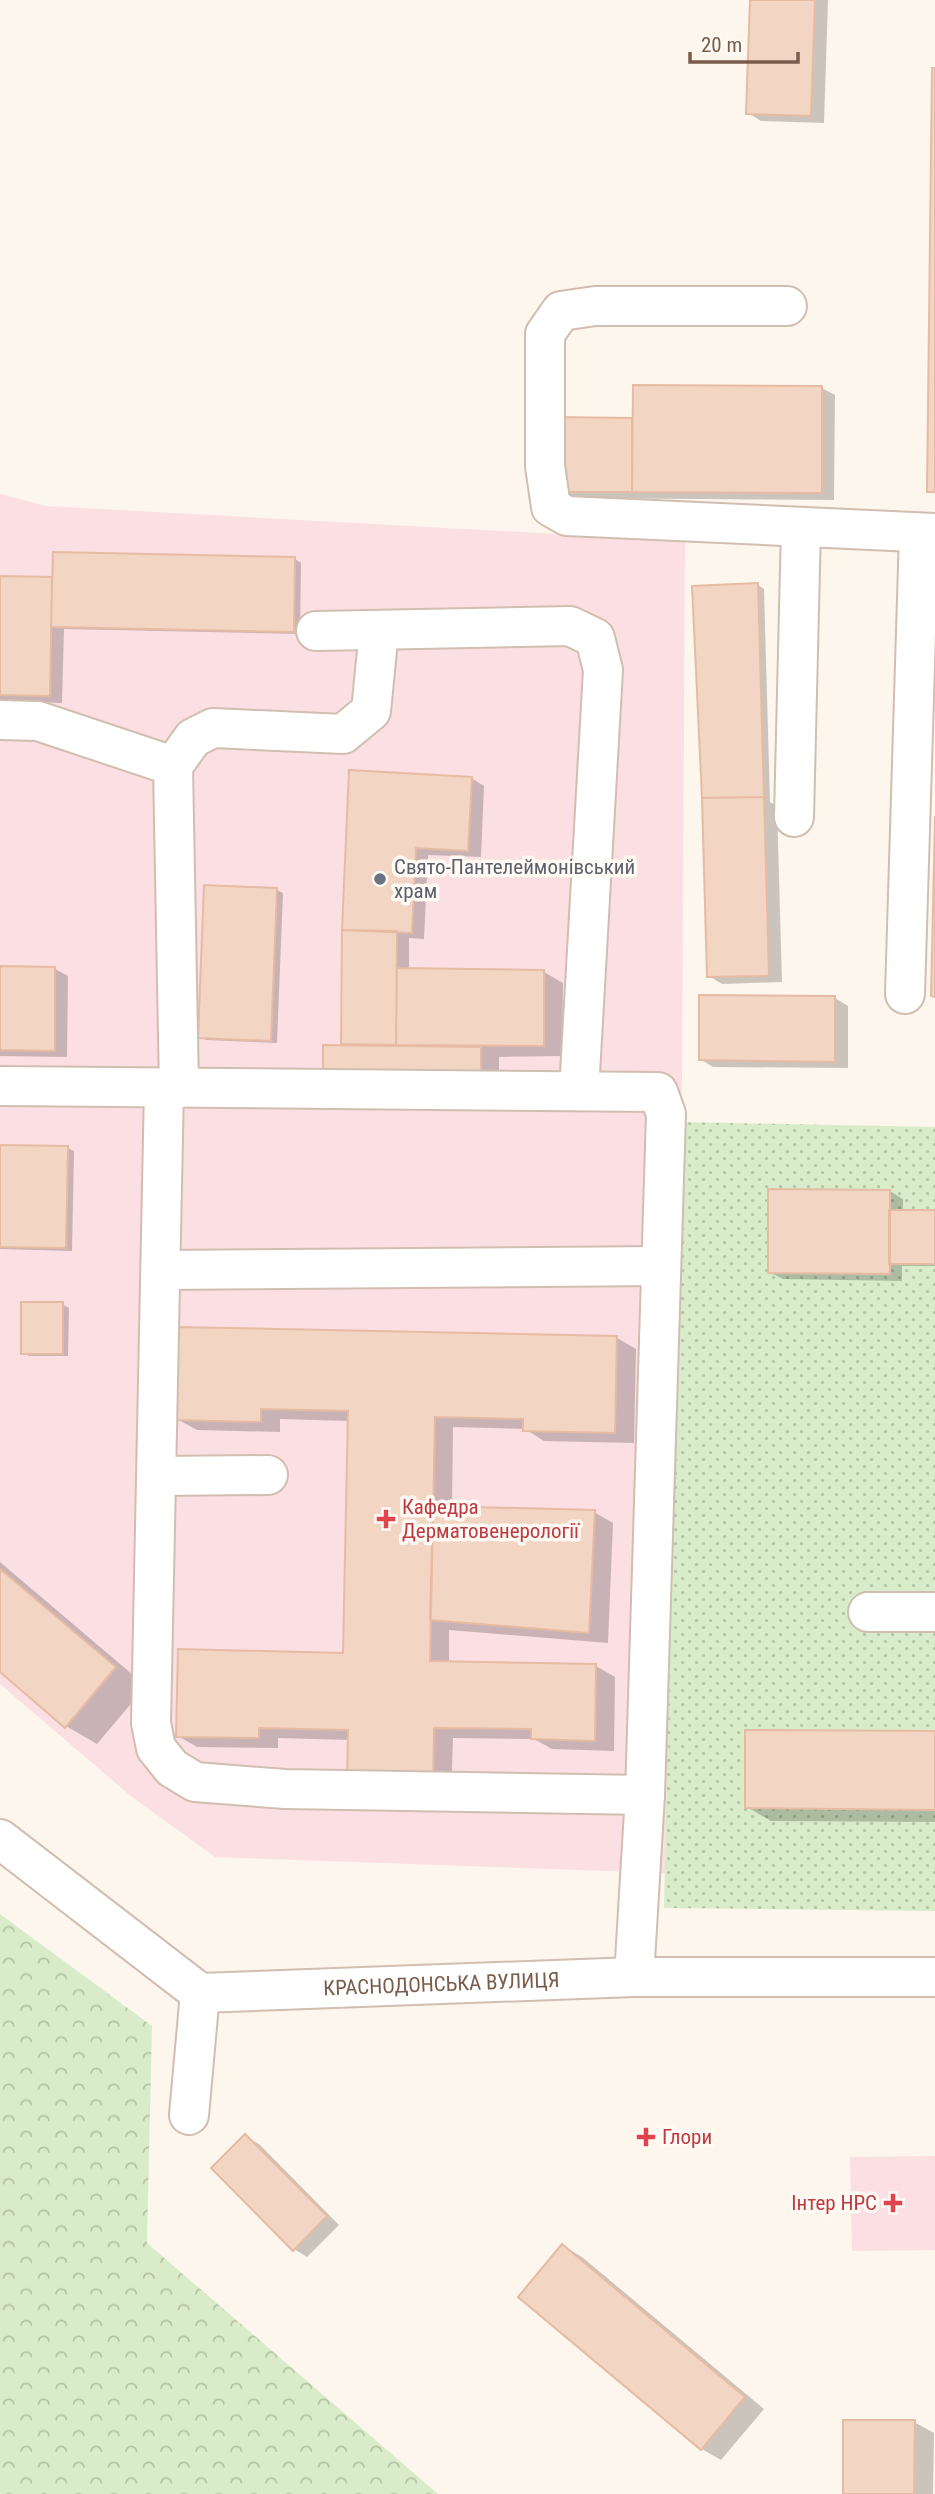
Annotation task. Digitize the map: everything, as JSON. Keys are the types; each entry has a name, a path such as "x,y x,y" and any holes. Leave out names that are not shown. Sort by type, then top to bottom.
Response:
{"street":[{"path":"787,306 595,306 561,311 545,334 545,466 551,507 567,516 927,533 905,994"},
{"path":"794,817 801,527"},
{"path":"316,631 570,626 595,638 603,670 579,1091"},
{"path":"379,630 371,711 343,734 214,728 193,738 173,766 172,1088 161,1270 151,1723 156,1748 172,1768 195,1783 285,1789 645,1796"},
{"path":"0,720 38,721 173,766"},
{"path":"0,1087 658,1091 666,1114 645,1796 634,1977"},
{"path":"161,1270 661,1266"},
{"path":"157,1476 268,1475"},
{"path":"868,1612 935,1612"},
{"path":"0,1839 200,1993 189,2115"},
{"name":"КРАСНОДОНСЬКА ВУЛИЦЯ","path":"200,1993 634,1977 935,1977"}],"shaded area":[{"path":"0,494 46,506 685,541 682,1079 665,1873 215,1857 132,1797 0,1684"},
{"name":"Інтер НРС","path":"935,2156 935,2250 852,2251 850,2157"}],"green space":[{"path":"681,1122 935,1127 935,1911 664,1908"},
{"path":"0,1914 152,2026 147,2243 438,2494 0,2494"}],"building":[{"path":"750,0 815,0 811,116 746,114"},
{"path":"932,68 935,68 935,492 927,492"},
{"path":"633,385 822,386 822,493 632,492"},
{"path":"553,417 632,418 632,492 553,492"},
{"path":"53,552 295,557 294,632 51,627"},
{"path":"0,576 52,577 50,696 0,695"},
{"path":"758,583 764,797 702,798 692,586"},
{"path":"349,770 472,777 468,851 416,848 412,933 342,930"},
{"path":"764,797 769,976 707,977 702,798"},
{"path":"935,816 935,997 931,996"},
{"path":"204,885 277,888 271,1041 198,1038"},
{"path":"342,930 397,931 396,1045 341,1044"},
{"path":"0,966 55,967 55,1051 0,1050"},
{"path":"397,968 544,970 544,1046 396,1045"},
{"path":"699,995 835,996 835,1062 699,1060"},
{"path":"323,1045 481,1047 481,1084 323,1083"},
{"path":"0,1145 68,1146 66,1248 0,1247"},
{"path":"768,1189 890,1190 890,1274 768,1273"},
{"path":"889,1210 935,1210 935,1264 889,1264"},
{"path":"21,1302 63,1302 63,1354 21,1354"},
{"path":"177,1327 617,1336 615,1433 523,1431 523,1419 435,1417 430,1661 596,1664 595,1741 531,1739 531,1729 434,1728 433,1786 347,1784 348,1730 259,1728 259,1738 176,1737 178,1649 343,1653 348,1411 261,1409 261,1422 176,1420"},
{"path":"433,1506 595,1510 589,1633 430,1620"},
{"path":"0,1569 116,1667 65,1728 0,1672"},
{"path":"745,1730 935,1731 935,1810 745,1808"},
{"path":"245,2134 327,2216 293,2251 211,2168"},
{"path":"562,2244 745,2397 701,2450 518,2297"},
{"path":"843,2420 915,2420 914,2494 843,2494"}],"place":[{"name":"Свято-Пантелеймонівський храм","path":"380,879"},
{"name":"Кафедра Дерматовенерології","path":"386,1519"},
{"name":"Глори","path":"646,2137"},
{"name":"Інтер НРС","path":"893,2203"}]}
